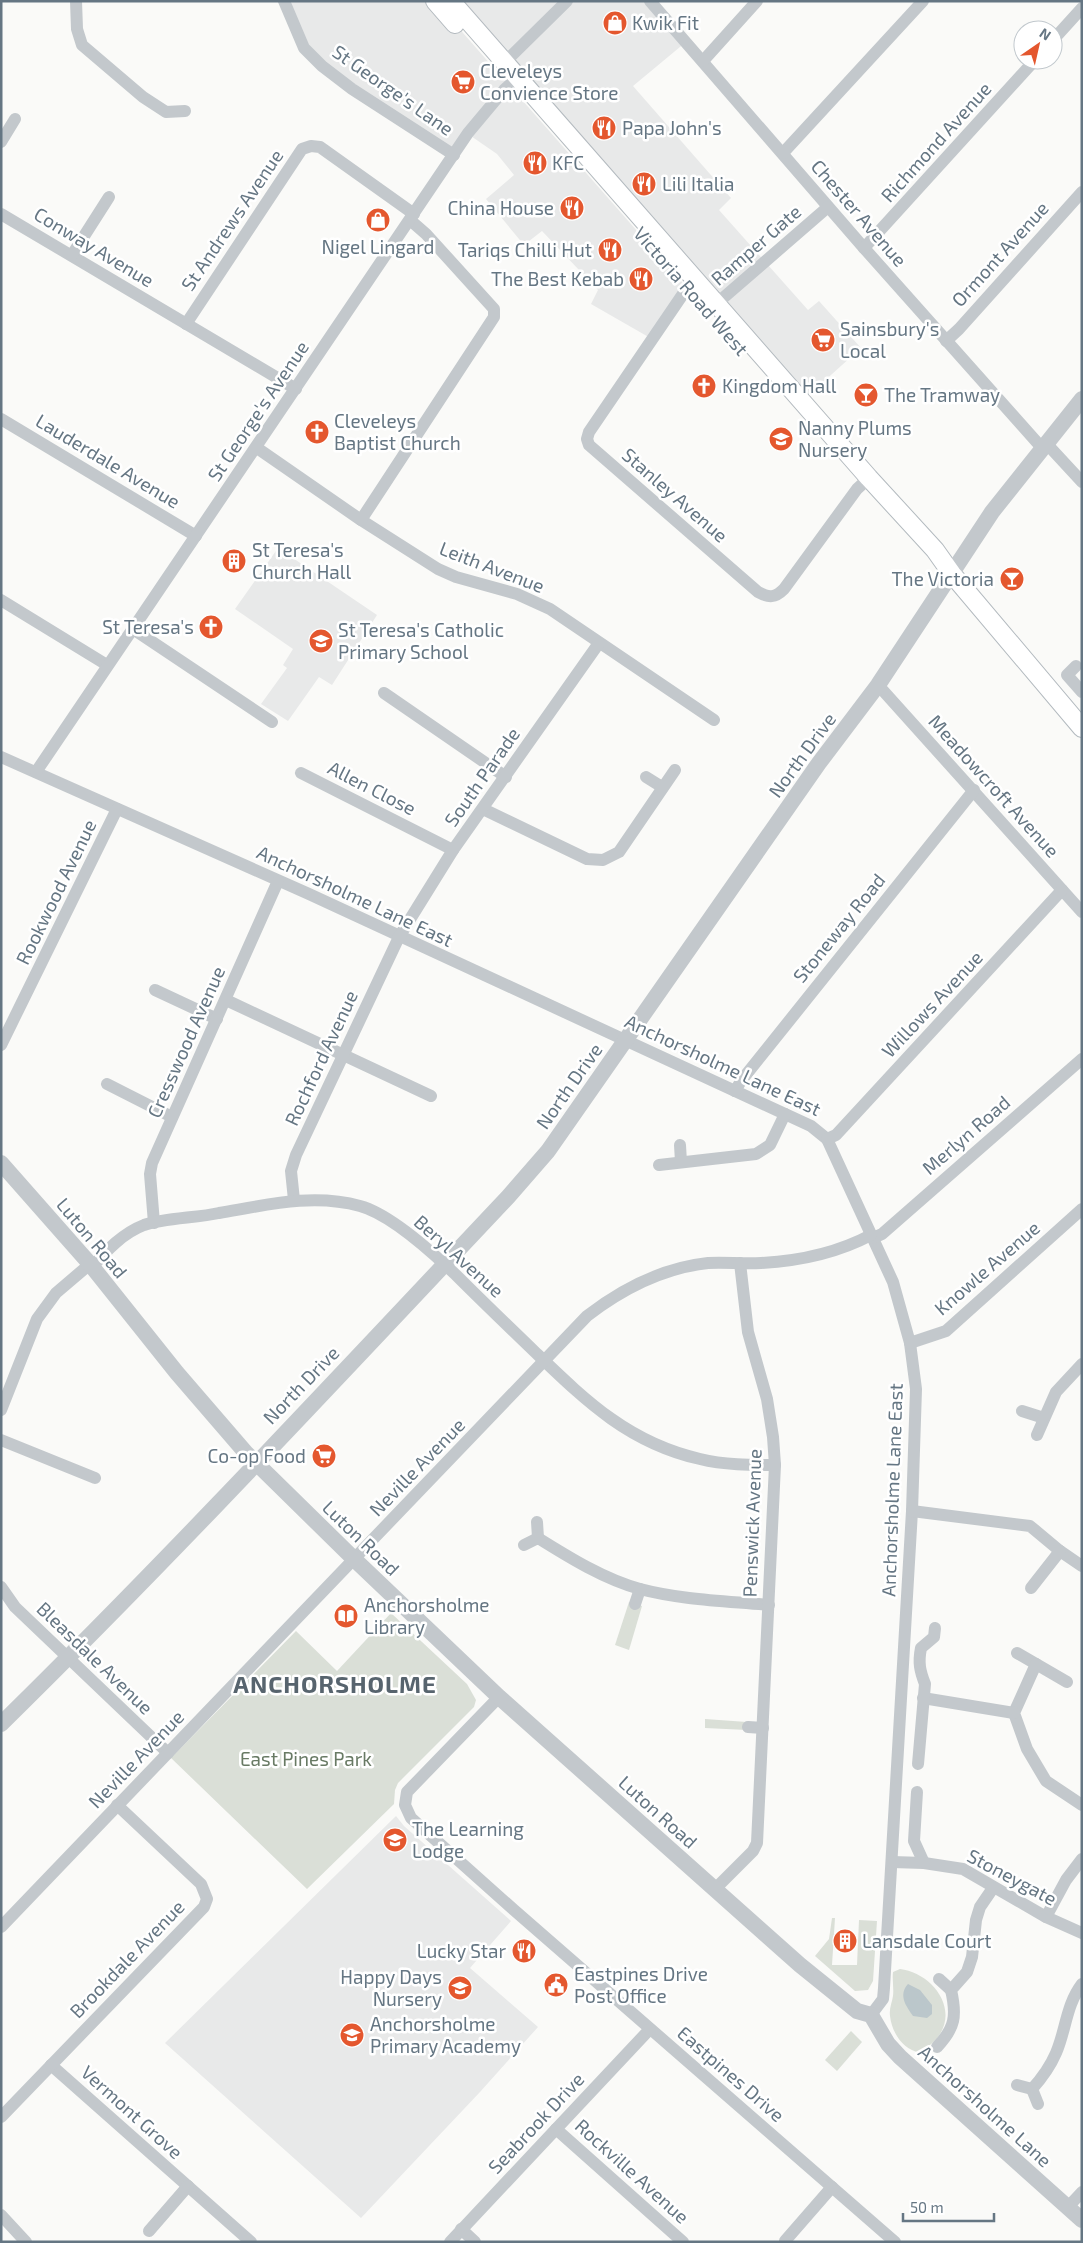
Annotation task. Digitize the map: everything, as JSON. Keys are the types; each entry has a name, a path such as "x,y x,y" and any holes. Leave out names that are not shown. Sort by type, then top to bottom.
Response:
{"main road":[{"name":"Victoria Road West","path":"435,1 514,81 865,481 928,560 952,574 1081,725"},
{"name":"Victoria Road West","path":"451,1 500,66"}],"street":[{"path":"76,1 77,28 82,44 143,97 166,112 185,111"},
{"name":"St George's Lane","path":"284,1 304,48 322,66 352,89 454,155"},
{"path":"500,66 567,1"},
{"name":"Chester Avenue","path":"650,1 946,341 1044,446 1082,482"},
{"path":"703,61 757,1"},
{"path":"783,153 923,1"},
{"path":"1063,29 1082,8"},
{"name":"Richmond Avenue","path":"864,248 1026,70"},
{"name":"St George's Avenue","path":"36,772 468,134 514,81"},
{"path":"1,142 15,119"},
{"name":"St Andrews Avenue","path":"186,324 302,149 311,146 320,148 412,217"},
{"name":"Ormont Avenue","path":"946,341 959,329 1082,192"},
{"path":"72,255 109,197"},
{"name":"Ramper Gate","path":"712,308 828,206"},
{"name":"Conway Avenue","path":"1,214 296,388"},
{"path":"361,520 494,318 494,310 412,217"},
{"name":"Stanley Avenue","path":"692,285 589,432 587,439 589,444 758,592 767,597 777,596 784,589 865,481"},
{"name":"North Drive","path":"1,1724 68,1658 256,1462 444,1264 548,1151 813,771 878,685 992,512 1082,399"},
{"name":"Lauderdale Avenue","path":"1,419 196,536"},
{"name":"Leith Avenue","path":"256,448 361,520 438,569 456,577 527,598 550,609 714,720"},
{"path":"1,600 107,665"},
{"path":"133,629 272,722"},
{"name":"South Parade","path":"399,936 453,850 599,642"},
{"path":"1076,666 1067,675 1082,692"},
{"name":"Meadowcroft Avenue","path":"878,685 1082,912"},
{"path":"384,693 506,777"},
{"name":"Anchorsholme Lane East","path":"1,756 627,1040 817,1129 827,1139 893,1282 910,1343 916,1388 912,1512 884,1988 883,1999 871,2015"},
{"path":"483,809 587,859 603,860 619,852 675,770"},
{"name":"Allen Close","path":"301,773 453,850"},
{"path":"646,777 662,787"},
{"name":"Stoneway Road","path":"736,1091 740,1081 974,790"},
{"name":"Rookwood Avenue","path":"1,1045 117,809"},
{"name":"Cresswood Avenue","path":"154,1223 150,1180 152,1163 278,881"},
{"name":"Willows Avenue","path":"827,1139 843,1127 1062,890"},
{"name":"Rochford Avenue","path":"294,1200 291,1171 296,1155 399,936"},
{"path":"155,990 217,1019"},
{"path":"226,1000 431,1096"},
{"name":"Merlyn Road","path":"872,1236 882,1234 1082,1059"},
{"path":"108,1084 172,1117"},
{"path":"659,1166 756,1154 764,1150 774,1139 785,1114"},
{"path":"680,1145 681,1162"},
{"name":"Luton Road","path":"1,1163 91,1265 177,1373 256,1462 354,1560 499,1696 715,1890 844,2002 857,2011 871,2015"},
{"name":"Beryl Avenue","path":"91,1265 120,1239 144,1225 294,1200 332,1200 363,1206 390,1220 444,1264 601,1413 638,1436 699,1459 729,1464 775,1465"},
{"name":"Knowle Avenue","path":"910,1343 946,1331 1082,1209"},
{"name":"Neville Avenue","path":"1,1927 587,1316 626,1289 661,1273 709,1263 790,1260 842,1249 872,1236"},
{"name":"Penswick Avenue","path":"715,1890 753,1851 756,1843 775,1465 767,1399 748,1332 740,1263"},
{"path":"1,1410 37,1319 56,1293 91,1265"},
{"path":"1037,1435 1060,1387 1082,1364"},
{"path":"1022,1411 1044,1418"},
{"path":"1,1440 95,1478"},
{"path":"912,1512 1030,1526 1060,1551 1082,1566"},
{"path":"537,1522 538,1538"},
{"path":"538,1538 594,1571 640,1589 674,1596 769,1605"},
{"path":"524,1544 538,1538"},
{"path":"1031,1588 1060,1551"},
{"name":"Bleasdale Avenue","path":"1,1586 15,1607 168,1753"},
{"path":"635,1604 640,1589"},
{"path":"918,1764 925,1684 919,1666 921,1648 934,1637 935,1628"},
{"path":"1017,1653 1067,1682"},
{"path":"1036,1664 1014,1713 1027,1748 1046,1781 1082,1806"},
{"name":"Eastpines Drive","path":"499,1696 412,1785 407,1792 406,1810 426,1831 650,2029 895,2242"},
{"path":"923,1698 1014,1713"},
{"path":"748,1727 763,1728"},
{"path":"917,1792 914,1841 924,1864"},
{"name":"Brookdale Avenue","path":"1,2117 204,1907 207,1899 201,1884 117,1805"},
{"path":"1046,1917 1066,1880 1082,1859"},
{"name":"Stoneygate","path":"892,1862 963,1869 1046,1917 1082,1933"},
{"path":"951,1990 967,1972 972,1957 976,1920 980,1907 993,1888"},
{"path":"937,2047 947,2036 953,2024 955,2006 951,1990 939,1979"},
{"path":"1032,2089 1044,2076 1056,2054 1069,2008 1082,1984"},
{"name":"Anchorsholme Lane","path":"871,2015 888,2044 900,2057 1082,2220"},
{"name":"Seabrook Drive","path":"450,2242 650,2029"},
{"name":"Vermont Grove","path":"51,2065 251,2242"},
{"path":"1016,2085 1032,2089"},
{"path":"1032,2089 1038,2104"},
{"name":"Rockville Avenue","path":"556,2129 683,2242"},
{"name":"Vermont Grove","path":"149,2231 188,2186"},
{"path":"785,2241 832,2187"},
{"path":"1068,2207 1082,2192"},
{"path":"1,2215 26,2242"},
{"path":"461,2230 475,2242"}],"shaded area":[{"path":"284,1 435,1 688,289 652,339 591,304 598,290 542,231 524,245 486,199 514,175 497,154 468,134 454,155 304,48"},
{"path":"451,1 650,1 686,42 633,86 731,198 719,210 808,310 819,301 861,348 802,401"},
{"name":"St Teresa's Catholic Primary School","path":"278,548 377,615 332,685 319,677 288,721 261,704 287,668 283,665 293,649 235,609"},
{"name":"Anchorsholme Primary Academy","path":"396,1816 404,1826 511,1921 470,1968 538,2027 480,2092 361,2218 165,2043"},
{"path":"908,1984 920,1990 932,2005 932,2014 927,2018 913,2016 908,2008 903,1996"}],"green space":[{"path":"629,1602 642,1606 629,1650 615,1645"},
{"name":"East Pines Park","path":"391,1613 467,1684 476,1700 474,1707 398,1783 395,1790 394,1804 307,1889 171,1758 296,1631 337,1671"},
{"path":"705,1719 747,1722 747,1730 705,1728"},
{"path":"832,1918 835,1918 832,1965 857,1965 859,1920 877,1921 873,1981 868,1990 855,1991 815,1956 829,1939"},
{"path":"900,1969 911,1971 921,1976 938,1992 943,2001 945,2023 936,2040 921,2053 909,2048 900,2040 891,2022 890,2008 893,1999 893,1972"},
{"path":"851,2031 862,2042 837,2071 825,2060"}],"place":[{"name":"Kwik Fit","path":"615,23"},
{"name":"Cleveleys Convience Store","path":"463,82"},
{"name":"Papa John's","path":"604,128"},
{"name":"KFC","path":"535,163"},
{"name":"Lili Italia","path":"644,184"},
{"name":"China House","path":"572,208"},
{"name":"Nigel Lingard","path":"378,220"},
{"name":"Tariqs Chilli Hut","path":"610,250"},
{"name":"The Best Kebab","path":"641,279"},
{"name":"Sainsbury's Local","path":"823,340"},
{"name":"Kingdom Hall","path":"704,386"},
{"name":"The Tramway","path":"866,395"},
{"name":"Cleveleys Baptist Church","path":"317,432"},
{"name":"Nanny Plums Nursery","path":"781,439"},
{"name":"St Teresa's Church Hall","path":"234,561"},
{"name":"The Victoria","path":"1012,579"},
{"name":"St Teresa's","path":"211,627"},
{"name":"St Teresa's Catholic Primary School","path":"321,641"},
{"name":"Co-op Food","path":"324,1456"},
{"name":"Anchorsholme Library","path":"346,1616"},
{"name":"The Learning Lodge","path":"395,1840"},
{"name":"Lansdale Court","path":"845,1941"},
{"name":"Lucky Star","path":"524,1951"},
{"name":"Eastpines Drive Post Office","path":"556,1985"},
{"name":"Happy Days Nursery","path":"460,1988"},
{"name":"Anchorsholme Primary Academy","path":"352,2035"}],"district":[{"name":"ANCHORSHOLME","path":"335,1685"}]}
